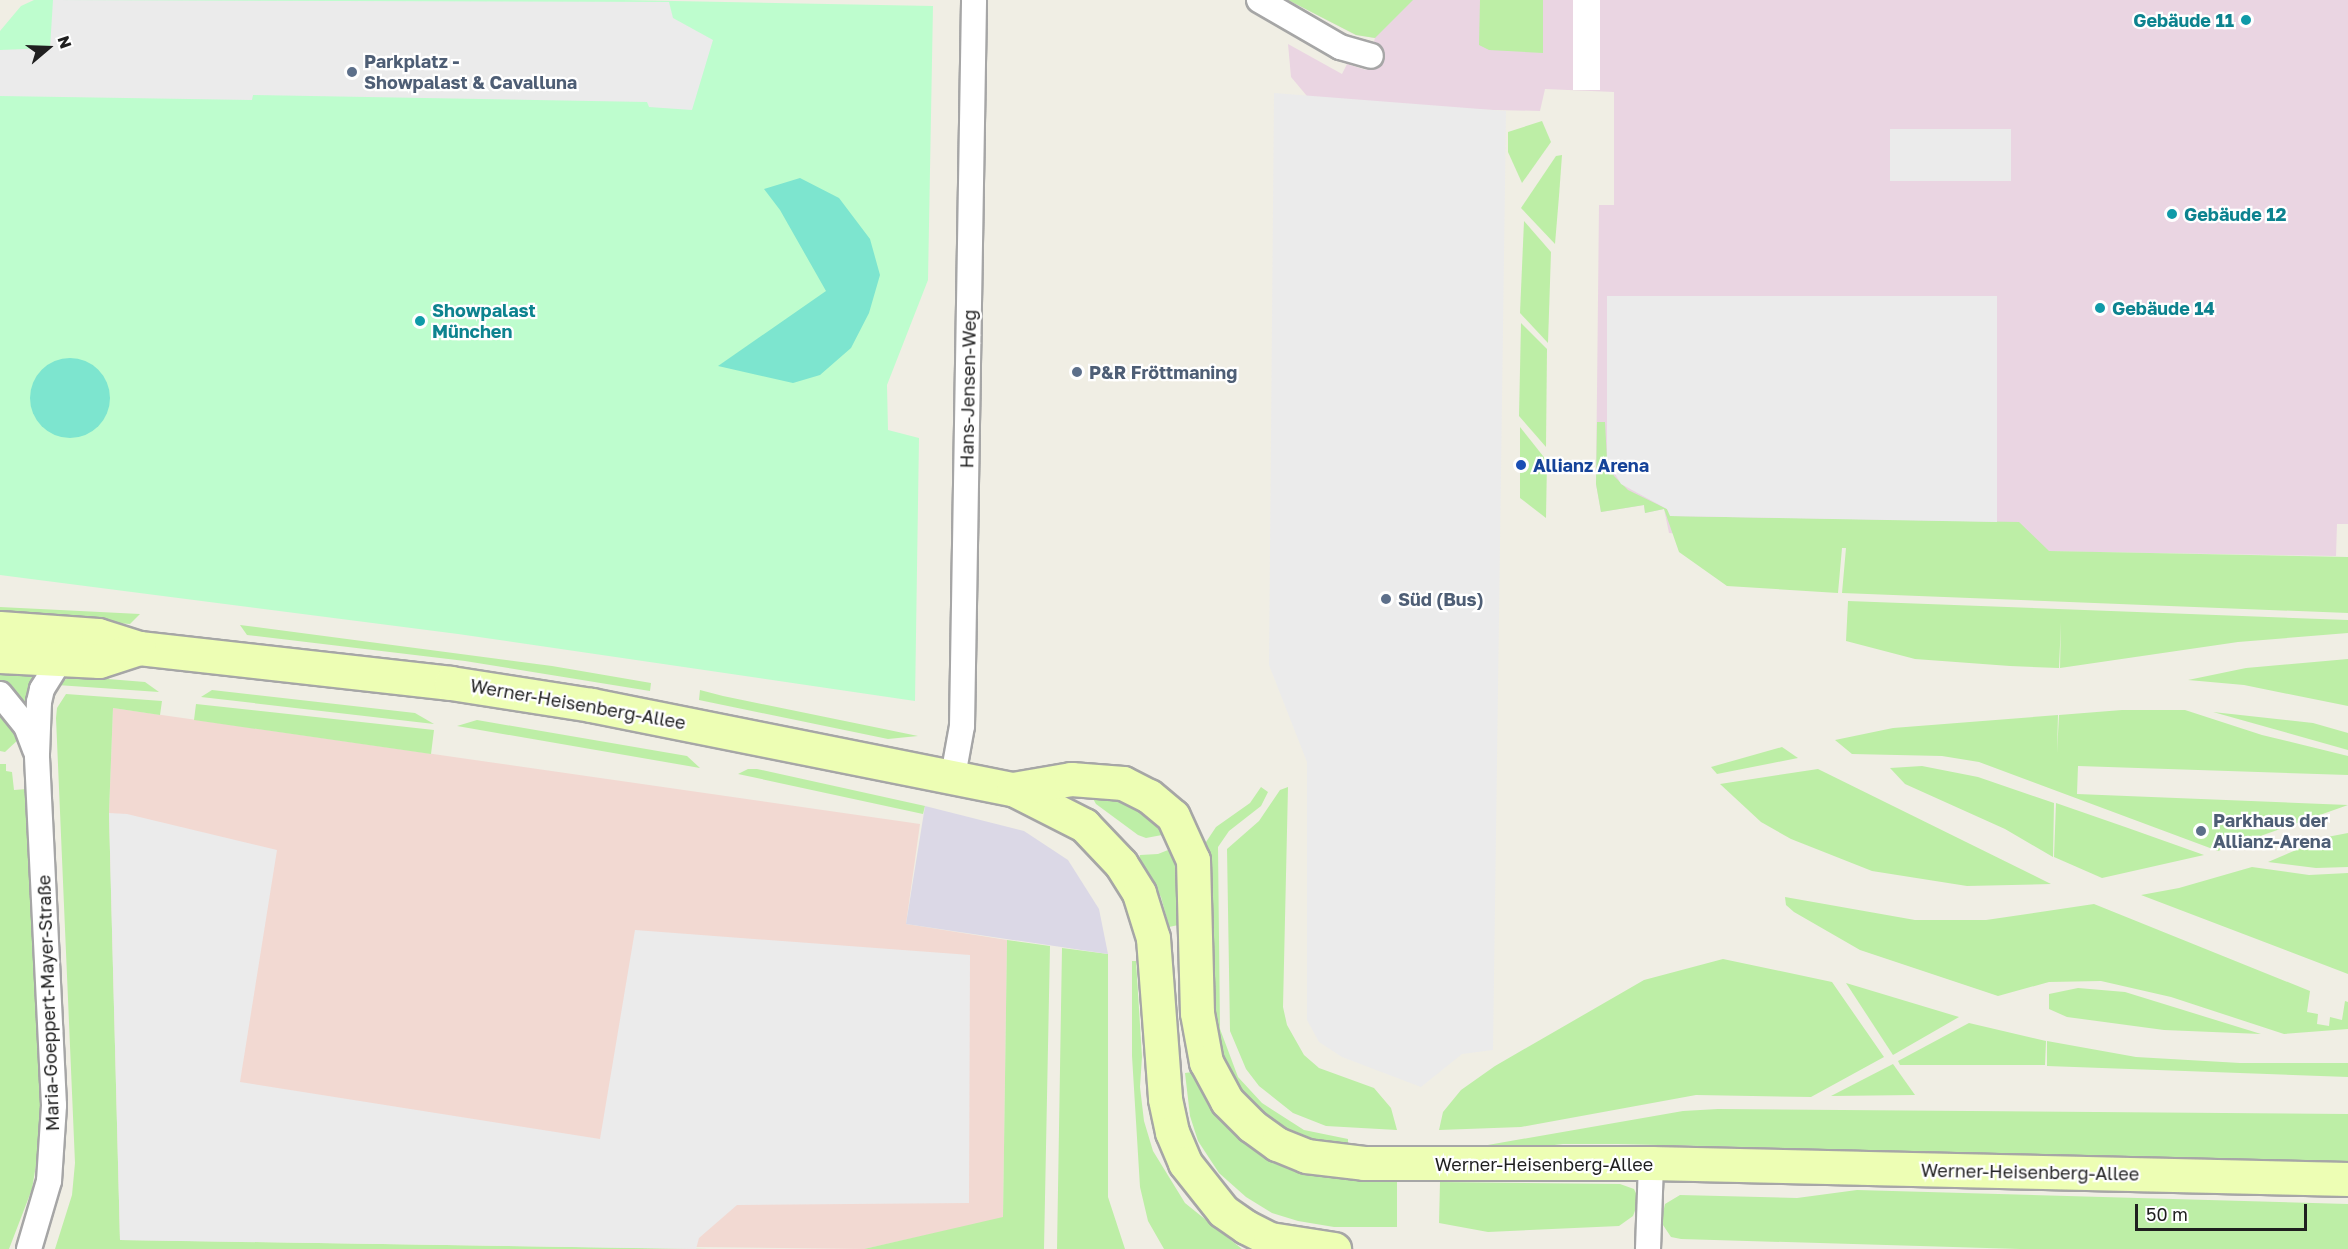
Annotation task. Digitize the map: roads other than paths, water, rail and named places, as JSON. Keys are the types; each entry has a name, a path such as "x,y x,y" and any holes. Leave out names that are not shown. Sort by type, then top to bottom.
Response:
{"street":[{"name":"Hans-Jensen-Weg","path":"953,776 962,726 974,0"},
{"path":"1259,0 1340,47 1371,56"},
{"name":"Werner-Heisenberg-Allee","path":"0,628 98,635 140,648 440,681 591,705 1013,789 1084,825 1121,864 1139,893 1154,938 1165,1099 1172,1132 1185,1163 1223,1211 1246,1227 1270,1239 1334,1249"},
{"name":"Werner-Heisenberg-Allee","path":"0,656 99,661 140,648"},
{"name":"Maria-Goeppert-Mayer-Straße","path":"29,1249 49,1181 54,1105 37,754 42,689 60,660"},
{"name":"Maria-Goeppert-Mayer-Straße","path":"0,694 26,726 37,754"},
{"name":"Werner-Heisenberg-Allee","path":"1013,789 1071,779 1123,783 1149,796 1173,816 1193,860 1197,1013 1206,1062 1227,1101 1277,1144 1306,1156 1364,1163 1467,1165 1651,1163 2348,1179"},
{"path":"1648,1249 1651,1163"}],"place":[{"name":"Gebäude 11","path":"2246,20"},
{"name":"Parkplatz - Showpalast & Cavalluna","path":"352,72"},
{"name":"Gebäude 12","path":"2172,214"},
{"name":"Gebäude 14","path":"2100,308"},
{"name":"Showpalast München","path":"420,321"},
{"name":"P&R Fröttmaning","path":"1077,372"},
{"name":"Allianz Arena","path":"1521,465"},
{"name":"Süd (Bus)","path":"1386,599"},
{"name":"Parkhaus der Allianz-Arena","path":"2201,831"}]}
